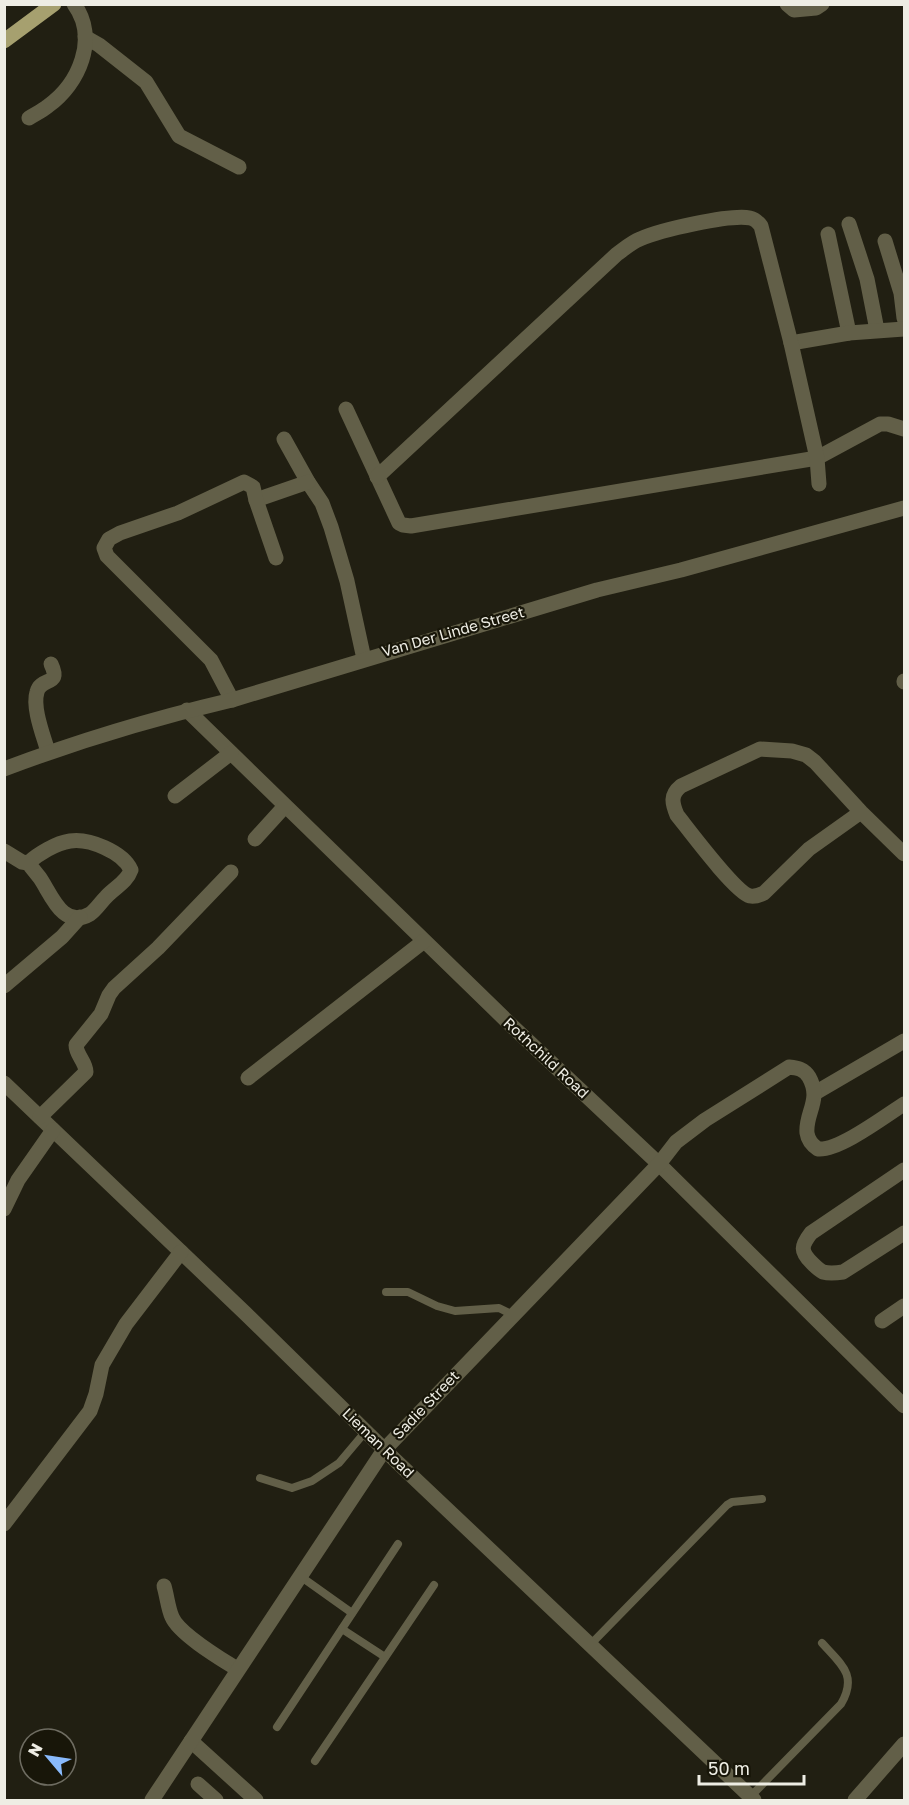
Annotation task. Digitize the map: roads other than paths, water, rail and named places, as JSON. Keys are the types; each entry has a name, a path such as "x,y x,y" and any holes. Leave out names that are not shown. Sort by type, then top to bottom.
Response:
{"main road":[{"path":"4,41 54,4"}],"street":[{"path":"29,118 50,105 74,79 82,62 85,28 74,4"},
{"path":"787,4 794,10 816,8 822,4"},
{"path":"85,37 99,45 146,82 179,136 239,167"},
{"path":"377,477 617,254 638,239 662,231 715,220 748,217 758,221 761,226 817,458 819,484"},
{"path":"849,224 867,279 877,330"},
{"path":"828,234 849,333"},
{"path":"885,241 901,293 904,318"},
{"path":"791,343 849,333 904,329"},
{"path":"346,409 399,523 411,526 817,458 880,424 904,429"},
{"path":"284,440 322,503 331,527 347,581 364,659"},
{"path":"232,700 211,660 107,556 104,549 110,539 120,533 178,513 244,482 253,487 276,558"},
{"path":"256,500 308,483"},
{"name":"Van Der Linde Street","path":"4,769 48,752 187,710 232,700 597,590 681,570 904,508"},
{"path":"48,752 36,705 36,694 39,688 52,680 55,672 51,664"},
{"name":"Rothchild Road","path":"187,710 424,941 659,1164 904,1406"},
{"path":"861,812 808,849 764,893 748,896 725,874 677,815 672,804 673,796 681,786 760,749 792,751 806,755 815,762 904,854"},
{"path":"175,796 231,753"},
{"path":"255,839 285,806"},
{"path":"4,851 28,863 41,879 52,901 70,917 92,913 110,893 125,881 131,870 126,862 111,850 71,841 35,857 28,863"},
{"path":"40,1117 86,1071 76,1051 76,1045 101,1014 114,988 158,948 231,872"},
{"path":"4,986 62,936 80,917"},
{"path":"248,1078 424,941"},
{"path":"904,1041 815,1093 807,1133 810,1143 818,1149 831,1148 904,1104"},
{"name":"Sadie Street","path":"152,1800 384,1449 659,1164 676,1142 705,1120 789,1067 799,1068 806,1072 815,1093"},
{"name":"Lieman Road","path":"4,1083 752,1799"},
{"path":"4,1209 18,1180 53,1130"},
{"path":"904,1170 811,1233 803,1247 804,1255 823,1272 843,1272 904,1233"},
{"path":"6,1518 90,1411 102,1365 111,1349 126,1324 181,1252"},
{"path":"882,1321 904,1306"},
{"path":"164,1586 171,1616 175,1623 237,1670"},
{"path":"191,1741 256,1800"},
{"path":"855,1800 904,1744"},
{"path":"198,1784 216,1800"}],"lane":[{"path":"386,1292 408,1292 437,1306 455,1311 499,1308 513,1314"},
{"path":"260,1478 292,1488 312,1481 339,1463 366,1431"},
{"path":"590,1645 727,1505 732,1502 762,1499"},
{"path":"277,1727 398,1544"},
{"path":"300,1576 352,1613"},
{"path":"315,1761 434,1585"},
{"path":"342,1629 385,1657"},
{"path":"752,1799 841,1704 846,1695 848,1676 822,1643"}]}
